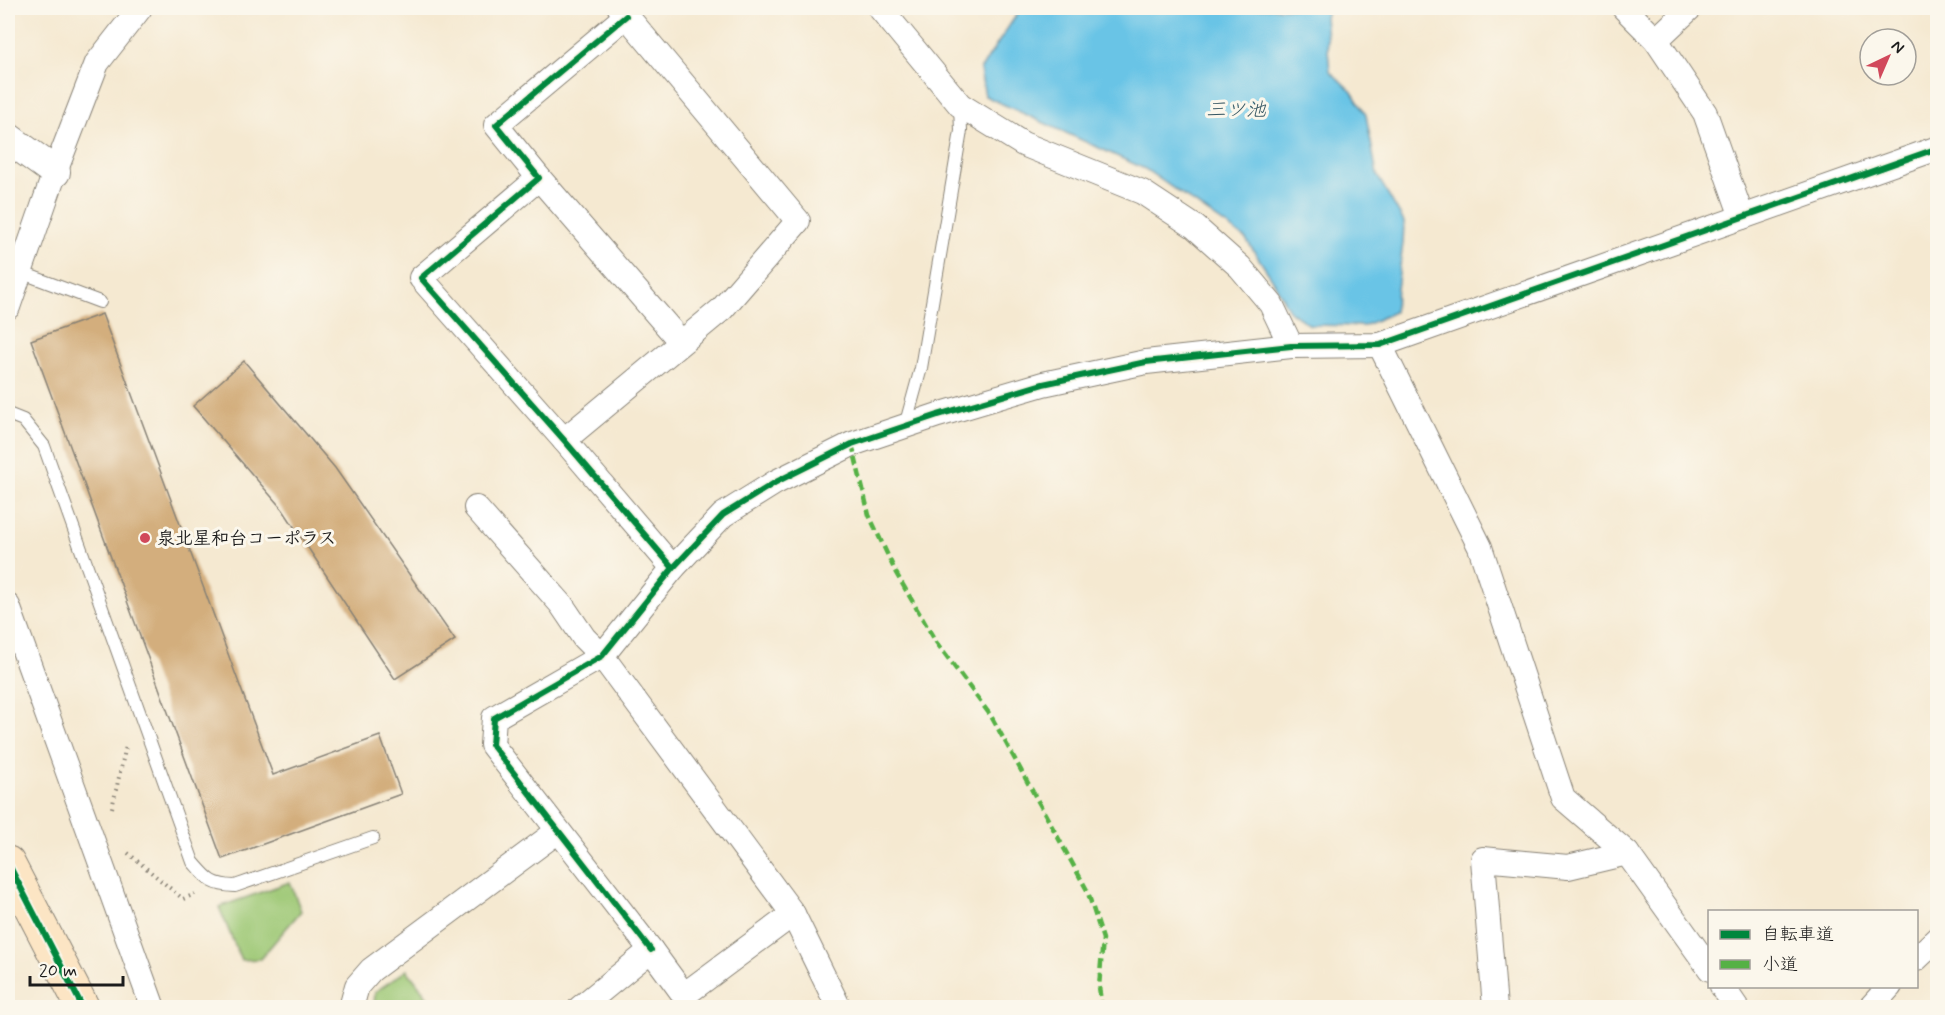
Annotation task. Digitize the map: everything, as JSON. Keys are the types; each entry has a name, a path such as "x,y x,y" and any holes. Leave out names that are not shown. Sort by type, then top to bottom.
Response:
{"main road":[{"path":"8,863 82,1008"}],"street":[{"path":"8,308 55,172 98,63 140,8"},
{"path":"880,8 960,105 1023,144 1142,192 1195,227 1240,267 1271,304 1291,346"},
{"path":"1624,8 1656,40 1705,113 1742,217"},
{"path":"1656,40 1690,8"},
{"path":"564,440 722,309 798,221 623,12 496,125 681,342"},
{"path":"8,138 55,172"},
{"path":"793,914 684,995 492,745 494,718 602,656 673,568 723,515 776,482 852,444 1043,384 1146,362 1291,346 1380,345 1938,148"},
{"path":"539,178 422,278 673,568"},
{"path":"1380,345 1480,547 1563,798 1628,853 1708,966"},
{"path":"476,508 561,604 584,638 602,656 793,914 839,1008"},
{"path":"8,606 153,1008"},
{"path":"351,1008 357,986 371,970 558,831"},
{"path":"1495,1008 1483,859 1568,867 1628,853"},
{"path":"1918,958 1938,938"},
{"path":"580,1008 651,950"},
{"path":"1723,988 1737,1008"},
{"path":"1870,1008 1889,988"}],"lane":[{"path":"905,426 921,368 961,132 960,105"},
{"path":"20,272 100,302"},
{"path":"8,414 22,420 44,446 193,862 208,879 217,885 235,886 373,838"}],"path":[{"path":"110,818 136,704"},
{"path":"120,847 183,899 217,885"}],"green space":[{"path":"290,882 301,911 260,959 241,960 219,907"},
{"path":"407,970 435,1007 374,1007 375,992"}],"water":[{"name":"三ツ池","path":"1021,8 1328,8 1325,17 1330,71 1352,92 1366,115 1377,175 1404,222 1394,312 1364,326 1310,325 1290,312 1246,239 1145,169 985,96 980,70"}],"building":[{"name":"泉北星和台コーポラス","path":"102,314 273,775 380,736 401,794 222,859 31,340"},
{"path":"244,361 335,468 455,640 395,679 283,510 193,406"}],"marked path":[{"path":"852,444 869,515 896,573 936,642 991,716 1087,890 1103,939 1099,987 1102,1008"}],"cycle path":[{"path":"626,16 496,125 539,178 421,278 673,568"},
{"path":"651,950 492,745 494,718 602,656 673,568 723,515 776,482 852,444 938,415 1043,384 1146,362 1291,346 1380,345 1938,148"},
{"path":"8,863 83,1008"}],"place":[{"name":"泉北星和台コーポラス","path":"145,538"}]}
